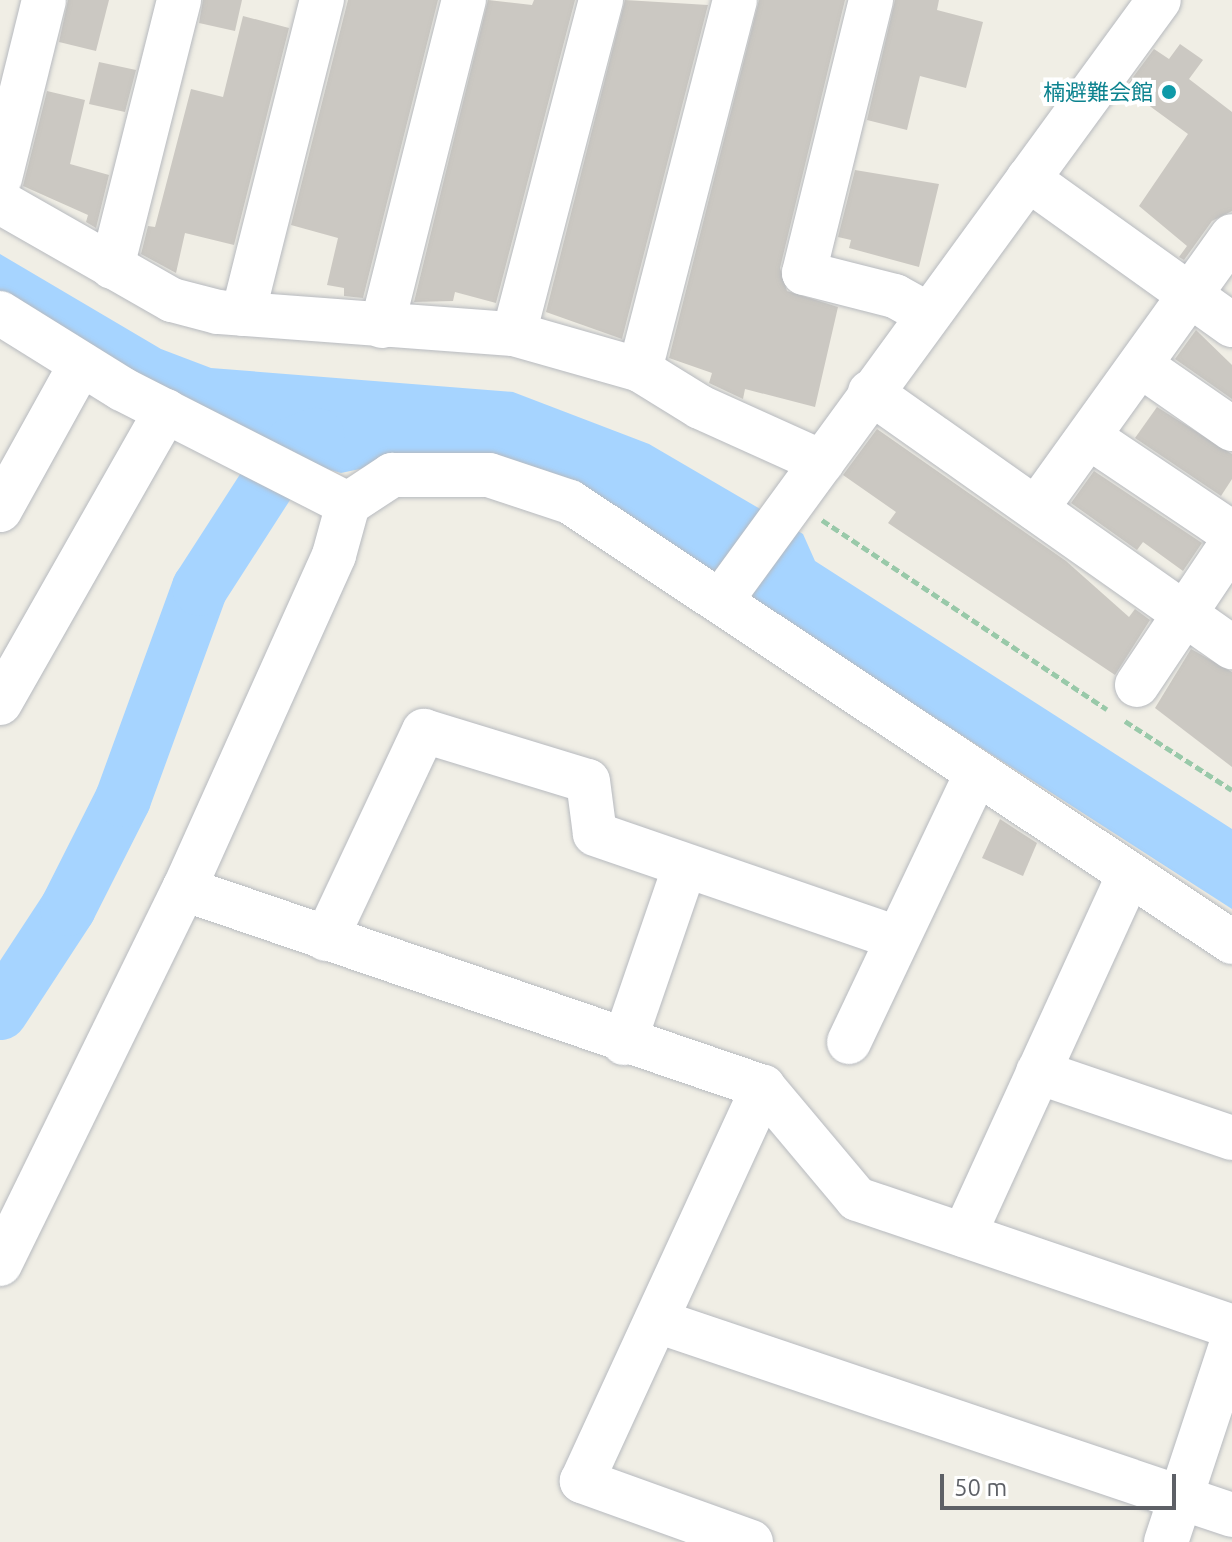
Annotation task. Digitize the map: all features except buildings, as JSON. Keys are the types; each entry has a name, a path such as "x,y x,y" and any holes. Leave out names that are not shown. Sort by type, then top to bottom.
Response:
{"street":[{"path":"0,178 44,0"},
{"path":"112,267 179,0"},
{"path":"243,314 322,0"},
{"path":"382,326 464,0"},
{"path":"514,334 601,0"},
{"path":"640,370 735,0"},
{"path":"871,0 804,273 895,296 927,314"},
{"path":"725,595 786,506 822,462 870,392 1159,0"},
{"path":"1028,179 1232,325"},
{"path":"0,202 172,300 243,314 514,334 640,370 700,407 822,462"},
{"path":"1036,509 1232,236"},
{"path":"0,313 81,364 166,411 279,466 348,504"},
{"path":"0,510 81,364"},
{"path":"1140,365 1232,429"},
{"path":"870,392 1232,647"},
{"path":"0,703 166,411"},
{"path":"1089,437 1232,533"},
{"path":"0,1264 184,889 334,555 348,504 392,475 489,475 570,502 725,595 977,773 1232,942"},
{"path":"1137,685 1232,543"},
{"path":"326,939 424,731 588,781 595,834 897,938"},
{"path":"849,1042 977,773"},
{"path":"624,1043 685,866"},
{"path":"964,1235 1129,874"},
{"path":"184,889 624,1043 763,1087 857,1199 1232,1327"},
{"path":"1038,1072 1232,1138"},
{"path":"747,1541 582,1481 763,1087"},
{"path":"657,1321 1232,1515"},
{"path":"1166,1542 1232,1342"}],"path":[{"path":"786,506 1232,790"}],"water":[{"path":"0,254 161,349 211,368 513,392 649,444 803,534 815,561 1232,829 1232,909 570,483 407,459 341,473 313,465 145,381 0,291"}],"waterway":[{"path":"0,1012 68,908 123,799 200,588 292,445 316,436"}],"place":[{"name":"楠避難会館","path":"1169,92"}]}
